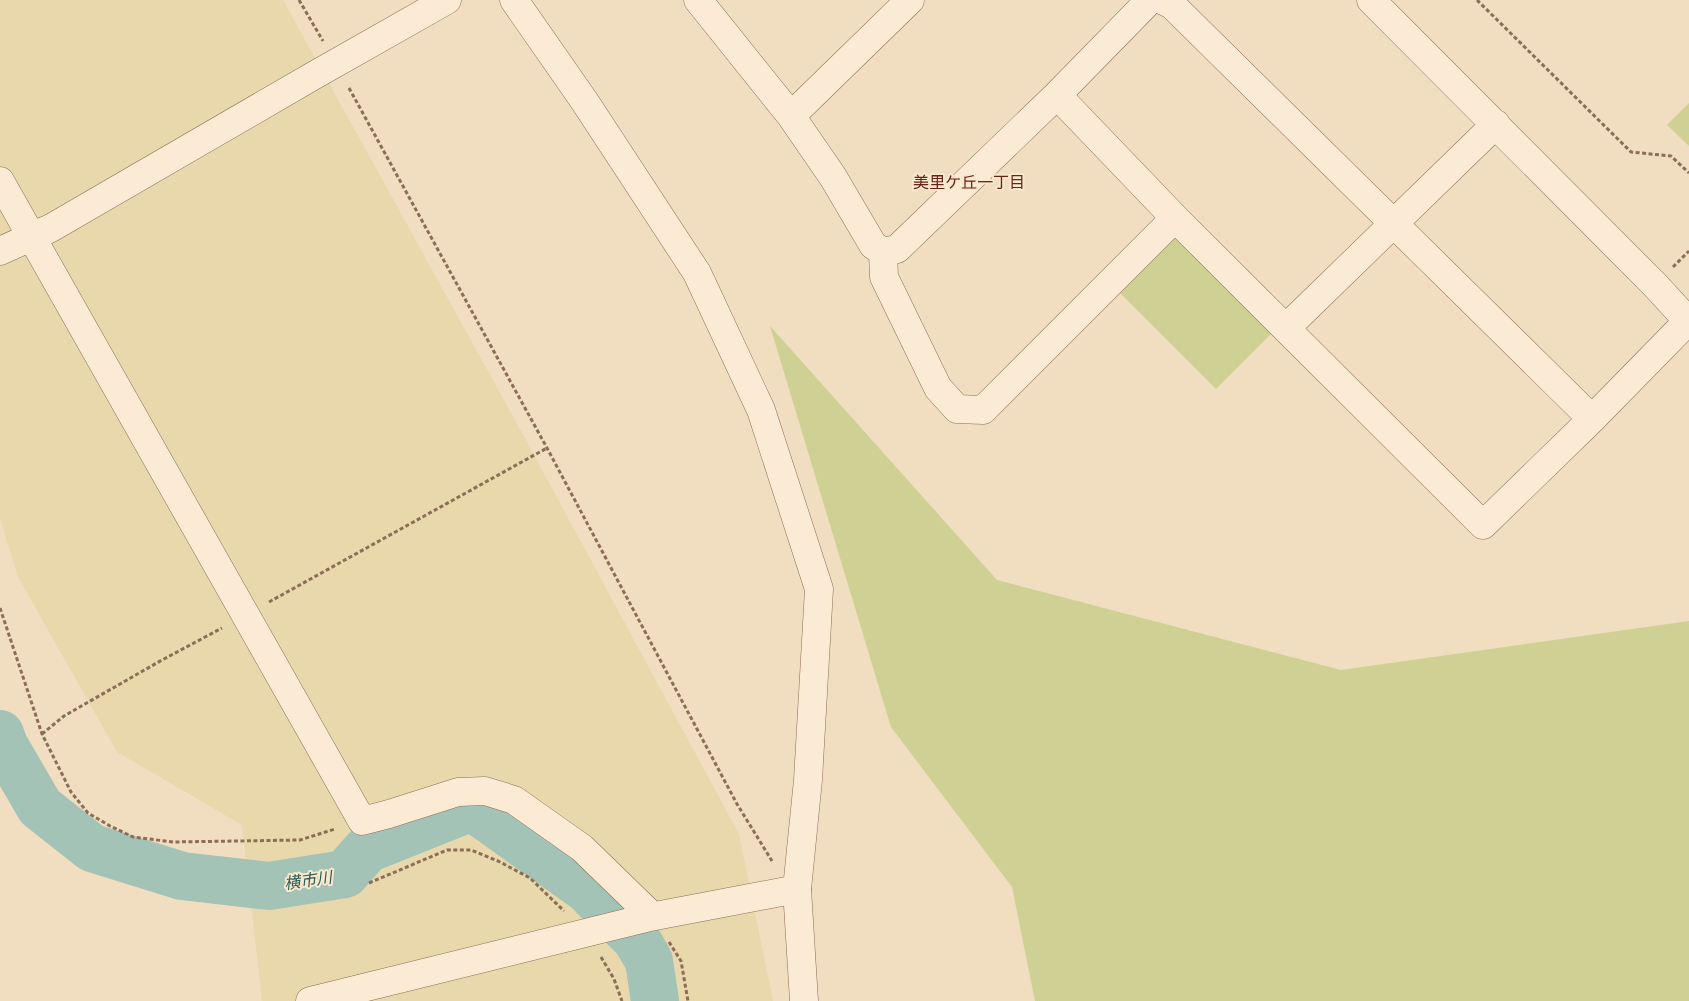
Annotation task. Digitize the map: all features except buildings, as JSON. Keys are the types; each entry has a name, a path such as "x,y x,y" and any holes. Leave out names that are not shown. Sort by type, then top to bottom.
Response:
{"street":[{"path":"0,251 51,228 447,0"},
{"path":"514,0 585,102 697,273 761,410 819,590 808,780 795,889 804,1001"},
{"path":"698,0 791,116 833,177 873,245 883,252"},
{"path":"791,116 910,0"},
{"path":"883,252 897,248 1057,95 1146,5 1148,0"},
{"path":"1162,0 1172,5 1592,419"},
{"path":"1057,95 1174,218 1483,525 1592,419 1688,321 1656,286 1371,0"},
{"path":"1286,328 1496,124"},
{"path":"0,181 362,821 458,792 485,791 514,800 582,848 651,916"},
{"path":"883,252 884,277 938,388 956,408 983,410 1174,218"},
{"path":"310,1001 651,916 795,889"}],"path":[{"path":"299,0 548,448 737,804 771,859 795,889"},
{"path":"1477,0 1631,152 1671,156 1689,173"},
{"path":"42,734 64,716 154,664 548,448"},
{"path":"0,608 42,734 71,792 88,813 110,826 133,837 173,842 300,840 362,821"},
{"path":"370,883 447,850 471,850 498,861 530,878 587,932 614,979 622,1001"},
{"path":"651,916 681,961 688,1001"}],"shaded area":[{"path":"0,0 283,0 515,420 739,834 773,1001 262,1001 242,825 117,752 18,577 0,518"}],"green space":[{"path":"1689,103 1689,146 1667,125"},
{"path":"1179,233 1276,329 1216,389 1119,292"},
{"path":"770,326 997,580 1341,670 1689,621 1689,1001 1035,1001 1012,887 891,727"}],"waterway":[{"name":"横市川","path":"0,734 4,745 40,807 92,848 182,876 269,886 345,874 367,849 472,807 587,889 637,940 649,961 655,1001"}],"district":[{"name":"美里ケ丘一丁目","path":"969,182"}]}
